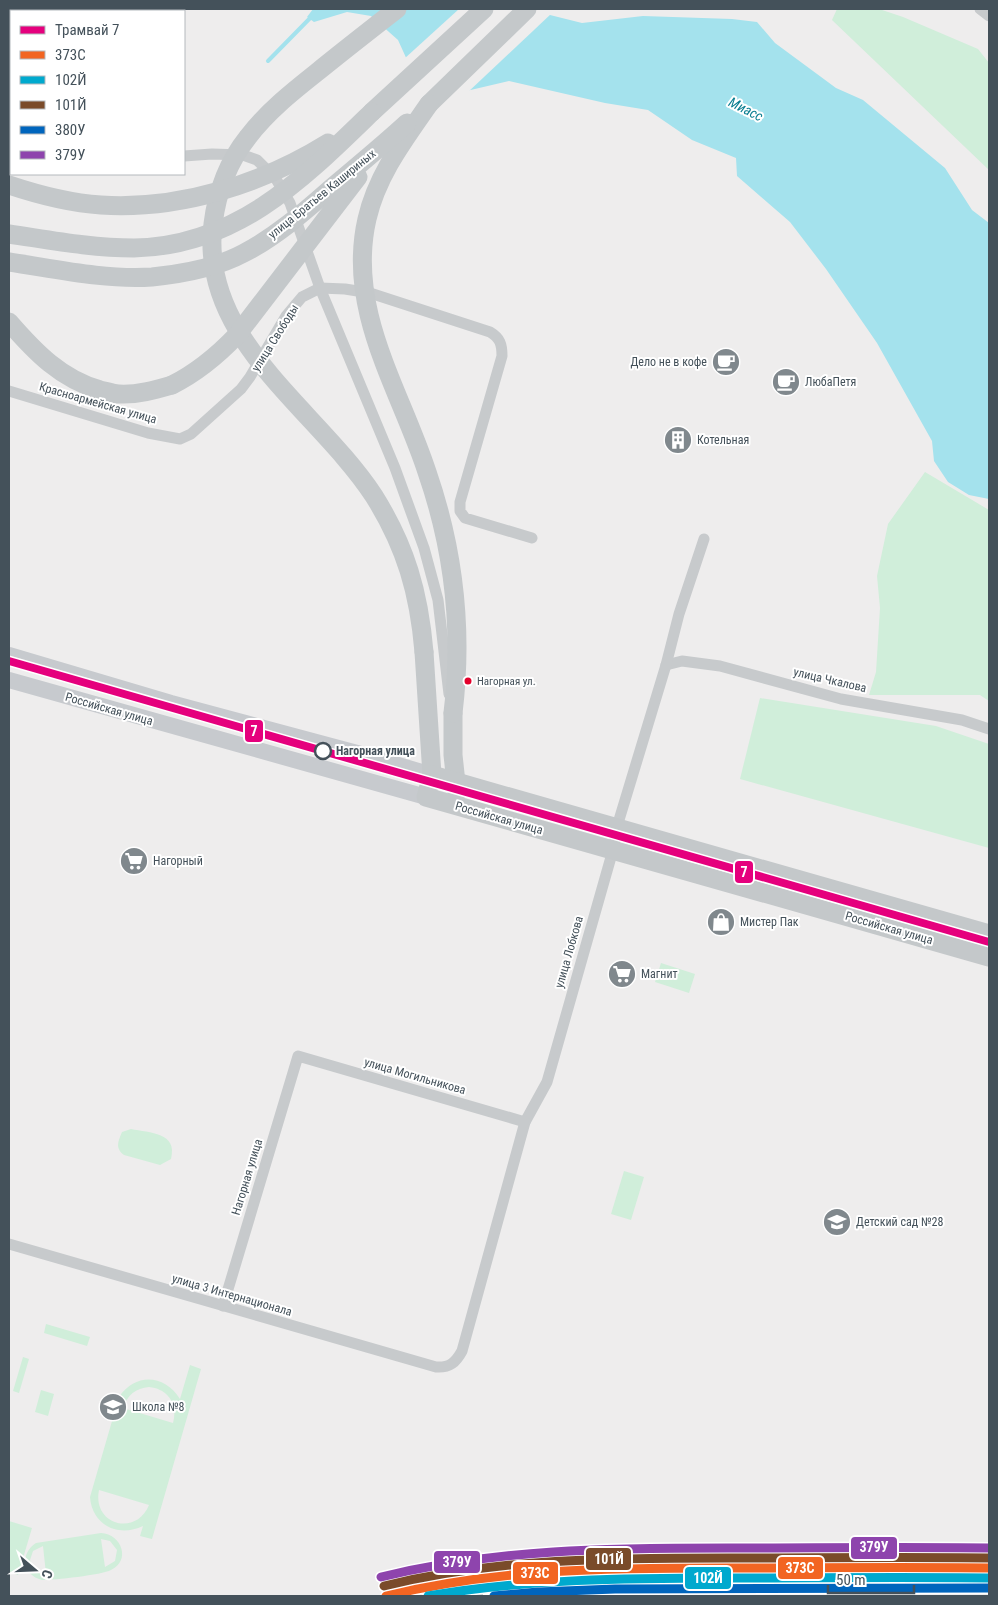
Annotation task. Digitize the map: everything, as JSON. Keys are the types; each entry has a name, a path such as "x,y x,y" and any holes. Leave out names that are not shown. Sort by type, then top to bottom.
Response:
{"main road":[{"path":"397,9 285,98 247,138 232,162 217,199 212,228 212,254 220,294 231,320 245,342 270,375 348,462 375,498 393,530 414,584 420,615 432,775 426,797"},
{"name":"улица Братьев Кашириных","path":"9,234 119,248 151,247 177,242 230,225 260,210 278,197 332,151 484,9"},
{"name":"улица Братьев Кашириных","path":"9,262 96,275 151,277 178,274 213,266 243,254 274,235 386,142 429,104 528,9"},
{"path":"429,104 392,158 373,198 364,242 363,280 374,334 427,470 448,548 457,617 457,680 453,713 453,755 458,798 456,806"},
{"path":"9,185 52,198 100,205 148,205 189,199 239,185 310,154 372,112"},
{"path":"9,322 32,348 51,365 64,375 90,387 117,394 150,391 172,385 202,368 237,335 386,142"},
{"name":"Российская улица","path":"9,656 171,703 361,754 989,934"},
{"name":"Российская улица","path":"9,680 989,957"},
{"path":"165,724 171,703"}],"street":[{"path":"980,9 989,16"},
{"path":"185,156 242,155 257,160 276,179 290,203 320,288 419,533 438,600 446,680 453,713"},
{"path":"320,288 346,289 370,293 496,335 501,341 502,356 460,502 460,511 465,518 532,538"},
{"name":"улица Свободы","path":"180,438 191,434 241,389 250,378 286,316 302,296 320,288"},
{"name":"Красноармейская улица","path":"9,391 148,433 180,438"},
{"name":"улица Лобкова","path":"449,1367 457,1360 462,1351 525,1122 546,1082 613,850 619,820 666,665 679,614 704,539"},
{"name":"улица Чкалова","path":"666,665 682,661 720,666 841,699 962,720 989,729"},
{"name":"улица Могильникова","path":"298,1056 525,1122"},
{"name":"Нагорная улица","path":"223,1306 298,1056"},
{"name":"улица 3 Интернационала","path":"9,1244 436,1367 449,1367"}],"green space":[{"path":"837,9 879,9 903,17 978,49 989,63 989,170 832,20"},
{"path":"925,472 989,510 989,701 980,695 869,695 876,672 880,608 877,576 888,524"},
{"path":"760,698 936,726 989,744 989,848 740,779"},
{"path":"661,963 695,974 689,993 655,982"},
{"path":"131,1129 161,1135 170,1143 172,1150 171,1159 160,1165 124,1155 119,1150 119,1142 122,1132"},
{"path":"624,1171 644,1177 631,1220 611,1214"},
{"path":"46,1324 90,1337 87,1346 44,1333"},
{"path":"23,1357 29,1359 19,1393 13,1391"},
{"path":"190,1365 201,1369 152,1539 140,1536 143,1526 124,1530 116,1529 101,1522 92,1507 90,1497 119,1397 134,1383 150,1380 159,1381 167,1385 180,1399","holes":["149,1387 162,1391 170,1399 174,1410 173,1423 123,1408 127,1399 133,1393","99,1490 149,1505 143,1515 135,1521 126,1524 116,1523 108,1519 102,1512 99,1502"]},
{"path":"41,1390 54,1394 48,1416 35,1412"},
{"path":"9,1521 32,1528 18,1575 9,1572"},
{"path":"101,1533 114,1538 119,1543 122,1555 121,1561 111,1570 98,1574 42,1580 30,1574 26,1563 27,1552 36,1543","holes":["101,1539 110,1541 117,1550 115,1561 105,1567","43,1546 46,1574 35,1571 30,1560 33,1551"]}],"water":[{"name":"Миасс","path":"313,9 526,9 582,23 643,16 732,19 757,22 775,43 836,88 863,100 945,168 972,210 989,223 989,499 969,495 948,482 934,461 932,441 877,343 826,269 790,222 737,176 736,158 692,140 648,110 605,103 509,81 462,92 408,62 398,40 371,16 347,12 314,22 307,17"}],"pier":[{"path":"459,9 536,9 552,13 467,93 461,94 421,83 404,59"}],"waterway":[{"path":"268,61 319,9"}],"railway":[{"path":"461,1596 683,1581 989,1579"}],"tram line":[{"name":"7","path":"9,661 989,942"}],"transit line":[{"name":"379У","path":"381,1577 467,1561 553,1552 684,1548 989,1548"},
{"name":"101Й","path":"384,1586 469,1570 599,1559 989,1558"},
{"name":"373C","path":"386,1596 471,1580 599,1569 989,1568"},
{"name":"102Й","path":"428,1596 502,1586 615,1579 989,1578"},
{"name":"380У","path":"494,1596 615,1589 989,1588"}],"place":[{"name":"Дело не в кофе","path":"726,362"},
{"name":"ЛюбаПетя","path":"786,382"},
{"name":"Котельная","path":"678,440"},
{"name":"Нагорная ул.","path":"468,681"},
{"name":"Нагорная улица","path":"323,751"},
{"name":"Нагорный","path":"134,861"},
{"name":"Мистер Пак","path":"721,922"},
{"name":"Магнит","path":"622,974"},
{"name":"Детский сад №28","path":"837,1222"},
{"name":"Школа №8","path":"113,1407"}]}
